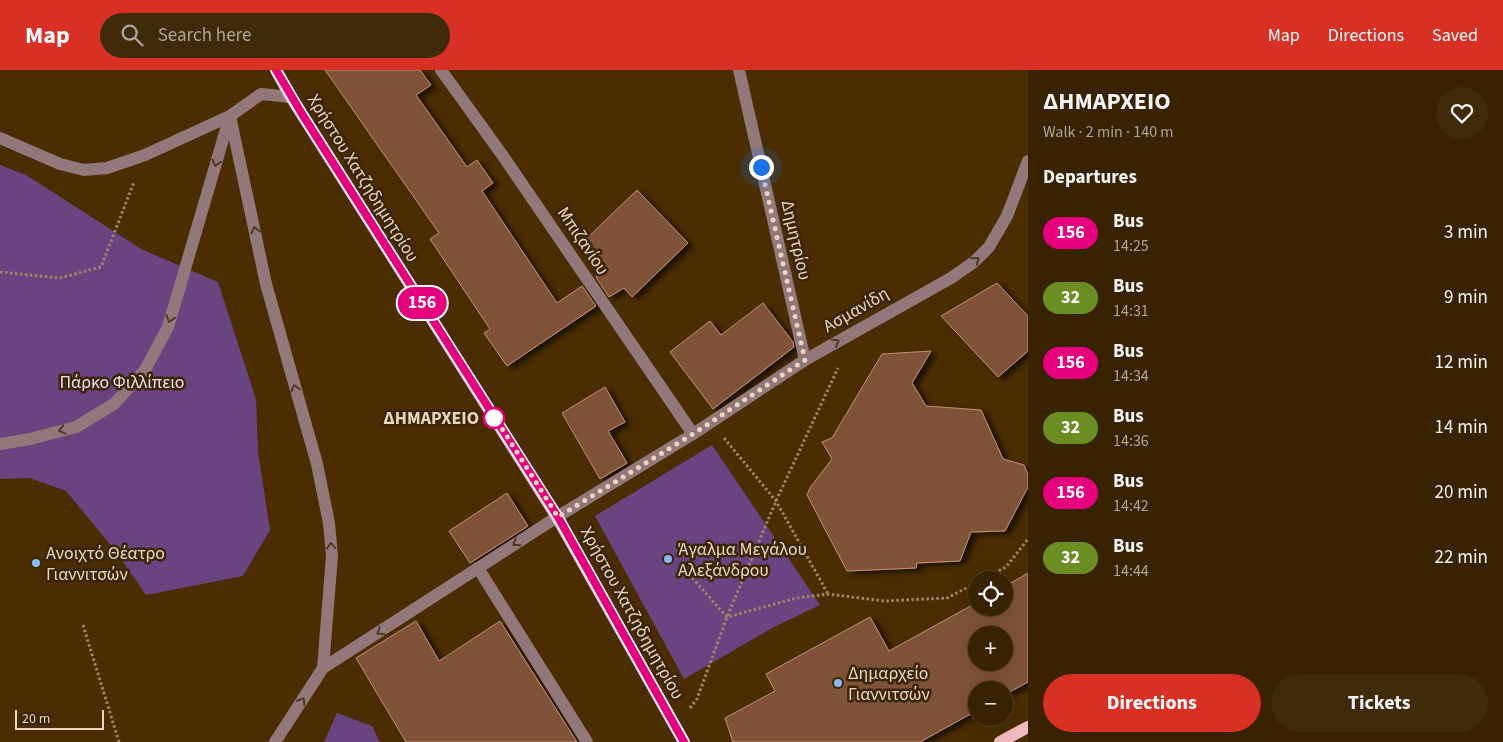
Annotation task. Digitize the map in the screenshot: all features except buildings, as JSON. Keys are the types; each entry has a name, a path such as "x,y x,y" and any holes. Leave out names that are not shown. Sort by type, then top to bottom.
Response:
{"main road":[{"name":"Χρήστου Χατζηδημητρίου","path":"276,70 291,97 558,517 684,742"},
{"path":"1000,742 1028,727"}],"street":[{"name":"Μπιζανίου","path":"441,70 504,156 693,434"},
{"name":"Δημητρίου","path":"739,70 805,360"},
{"path":"0,138 60,164 84,170 107,168 144,155 230,116 261,94 291,97"},
{"path":"0,444 30,439 76,427 114,404 146,370 168,327 230,116"},
{"path":"230,116 266,284 317,464 329,522 332,556 323,668 275,742"},
{"name":"Ασμανίδη","path":"323,668 558,517 693,434 805,360 951,278 974,262 989,247 1007,216 1028,161"},
{"path":"478,568 587,742"}],"path":[{"path":"0,272 60,278 101,267 144,155"},
{"path":"675,725 697,699 727,617 776,501 838,367"},
{"path":"710,422 776,501 828,594"},
{"path":"998,571 1006,567 1028,540"},
{"path":"683,566 727,617"},
{"path":"727,617 797,598 828,594 884,601 947,598 968,586"},
{"path":"83,625 119,742"}],"green space":[{"name":"Πάρκο Φιλλίπειο","path":"0,165 26,175 143,250 218,282 256,399 258,452 270,530 243,576 146,595 114,549 66,491 30,478 0,479"},
{"path":"712,445 820,605 774,627 684,679 595,516"},
{"path":"337,713 372,726 380,742 324,742"}],"bus line":[{"name":"156","path":"276,70 291,97 558,517 684,742"}],"place":[{"name":"ΔΗΜΑΡΧΕΙΟ","path":"494,418"},
{"name":"Άγαλμα Μεγάλου Αλεξάνδρου","path":"668,559"},
{"name":"Ανοιχτό Θέατρο Γιαννιτσών","path":"36,563"},
{"name":"Δημαρχείο Γιαννιτσών","path":"838,683"}],"route":[{"path":"494,418 494,416 558,517 693,434 805,360 761,167"}]}
